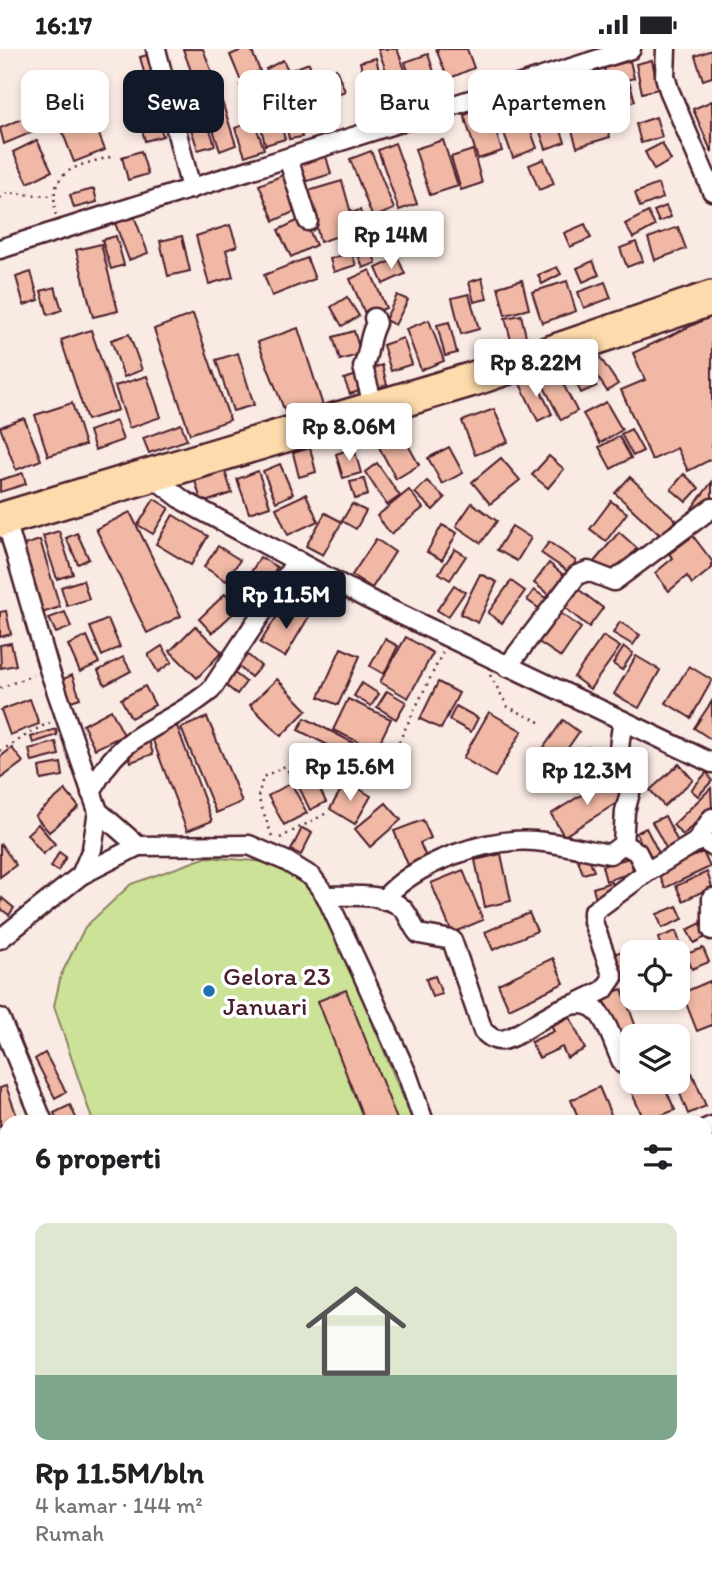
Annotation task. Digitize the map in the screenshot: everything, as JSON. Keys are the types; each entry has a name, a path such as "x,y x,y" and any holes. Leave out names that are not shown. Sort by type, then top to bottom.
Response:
{"highway":[{"path":"2,518 473,379 712,298"}],"street":[{"path":"156,49 191,189"},
{"path":"0,249 631,49"},
{"path":"666,49 666,76 670,90 712,191"},
{"path":"288,158 308,221"},
{"path":"374,318 376,323 368,337 370,355 363,367 374,408"},
{"path":"149,474 184,501 366,598 451,636 506,667 712,763"},
{"path":"506,667 577,575 588,571 614,581 712,508"},
{"path":"2,518 49,669 98,811 138,846"},
{"path":"91,793 106,765 125,744 141,732 194,705 211,690 297,560"},
{"path":"383,900 399,881 438,862 495,843 534,841 610,854 623,844 625,811 630,793 619,771 617,749 622,722"},
{"path":"81,875 92,849 98,811"},
{"path":"326,896 396,903 407,913 419,934 452,940 483,1031 493,1039 504,1040 545,1016 604,990 613,977 593,922 593,912 647,872 704,844 712,818"},
{"path":"623,844 637,852 647,872"},
{"path":"0,939 81,875 138,846 249,845 286,861 312,877 326,896 407,1074 422,1115"},
{"path":"712,898 712,930"},
{"path":"571,1006 589,1006 598,1012 620,1060"},
{"path":"2,1029 40,1115"}],"path":[{"path":"59,229 52,196 61,176 74,167 114,156"},
{"path":"0,198 8,193 52,196"},
{"path":"377,786 451,636"},
{"path":"485,655 489,675 508,708 542,723"},
{"path":"0,688 49,669"},
{"path":"0,751 19,741 30,730 66,717"},
{"path":"307,755 263,777 258,797 274,842 325,814"}],"green space":[{"name":"Gelora 23 Januari","path":"207,857 278,863 317,886 410,1115 91,1115 54,1006 61,975 85,927 131,884"}],"building":[{"path":"183,49 203,49 211,70 191,70"},
{"path":"251,49 260,70 238,70 238,74 230,55"},
{"path":"378,49 397,49 405,70 386,70"},
{"path":"436,49 467,49 474,68 454,76 454,70 444,70"},
{"path":"712,50 712,77 703,80 695,56"},
{"path":"155,53 160,70 143,70 140,57"},
{"path":"428,54 433,70 408,70 405,62"},
{"path":"376,58 379,70 362,70 360,62"},
{"path":"283,60 288,70 266,70"},
{"path":"652,60 658,89 642,93 636,64"},
{"path":"630,61 634,78 630,79 630,70 604,68"},
{"path":"309,63 312,70 293,70"},
{"path":"630,84 635,101 630,102"},
{"path":"712,101 712,153 693,109"},
{"path":"224,108 236,145 220,151 214,133 224,133"},
{"path":"656,117 662,137 641,143 636,124"},
{"path":"21,119 21,133 30,133 4,144 0,128"},
{"path":"238,127 238,133 258,133 264,149 245,156 235,128"},
{"path":"63,133 98,133 105,150 74,162"},
{"path":"143,133 162,133 163,136 145,141"},
{"path":"192,133 211,133 215,145 198,150"},
{"path":"262,133 283,133 285,139 265,145"},
{"path":"288,133 301,133 302,137 289,139"},
{"path":"470,133 496,133 502,151 478,159"},
{"path":"504,133 532,133 537,148 513,158"},
{"path":"540,133 562,133 565,142 546,149"},
{"path":"573,133 609,133 610,137 577,147"},
{"path":"37,140 52,171 28,183 13,152"},
{"path":"443,140 458,186 430,195 415,149"},
{"path":"395,143 417,204 399,210 378,150"},
{"path":"662,143 671,160 654,170 645,152"},
{"path":"473,150 482,183 461,190 451,157"},
{"path":"141,151 148,174 128,180 122,157"},
{"path":"371,151 394,209 373,218 350,159"},
{"path":"326,156 331,174 304,182 298,164"},
{"path":"544,159 554,184 539,190 529,165"},
{"path":"283,175 298,210 274,221 259,185"},
{"path":"342,181 351,213 360,210 366,227 320,242 308,191"},
{"path":"658,184 663,198 640,207 635,193"},
{"path":"94,189 97,202 74,208 70,195"},
{"path":"666,206 671,217 659,222 654,211"},
{"path":"648,212 655,226 633,238 625,224"},
{"path":"134,216 148,253 129,260 115,223"},
{"path":"303,218 316,245 291,257 278,230"},
{"path":"585,224 591,238 570,247 564,233"},
{"path":"230,225 237,246 226,250 233,277 209,284 196,236"},
{"path":"678,227 686,249 655,260 648,238"},
{"path":"116,236 124,265 111,269 102,240"},
{"path":"182,236 190,271 168,276 160,241"},
{"path":"366,236 376,263 363,268 353,241"},
{"path":"636,242 643,261 627,267 620,248"},
{"path":"101,244 118,311 93,317 76,250"},
{"path":"351,252 356,265 334,272 330,259"},
{"path":"307,258 315,279 272,296 264,275"},
{"path":"398,258 405,274 383,284 376,268"},
{"path":"593,261 599,275 583,282 577,268"},
{"path":"557,267 561,274 542,284 538,275"},
{"path":"370,270 386,308 366,316 350,279"},
{"path":"31,272 39,300 24,305 16,277"},
{"path":"482,278 487,299 474,302 469,282"},
{"path":"522,280 529,309 505,315 498,287"},
{"path":"567,281 576,311 542,323 532,292"},
{"path":"605,282 611,298 584,308 578,292"},
{"path":"55,287 62,310 48,315 41,291"},
{"path":"469,294 479,329 461,334 452,298"},
{"path":"397,295 408,300 395,325 385,320"},
{"path":"347,297 359,316 342,326 331,307"},
{"path":"193,314 230,420 190,434 154,329"},
{"path":"521,315 526,336 511,340 505,318"},
{"path":"712,316 712,459 688,471 677,448 652,460 621,390 645,380 633,353"},
{"path":"429,320 444,361 421,370 406,329"},
{"path":"449,322 457,353 445,356 437,325"},
{"path":"298,328 324,409 289,422 258,342"},
{"path":"91,330 118,410 87,420 61,340"},
{"path":"354,331 361,354 340,360 333,337"},
{"path":"129,334 142,370 124,377 111,340"},
{"path":"403,338 412,364 391,371 383,345"},
{"path":"238,353 254,405 233,411 216,360"},
{"path":"599,356 618,384 607,391 588,363"},
{"path":"581,357 596,386 581,393 567,364"},
{"path":"382,365 387,385 374,389 369,369"},
{"path":"555,368 577,411 561,420 539,377"},
{"path":"357,375 362,390 350,394 344,379"},
{"path":"147,376 161,417 129,428 115,386"},
{"path":"534,377 552,414 538,421 520,384"},
{"path":"606,402 622,430 600,443 583,414"},
{"path":"72,403 85,445 48,456 35,415"},
{"path":"494,409 508,442 475,455 462,421"},
{"path":"24,418 41,460 16,470 0,427"},
{"path":"116,421 123,440 95,450 89,431"},
{"path":"396,423 419,465 396,479 373,436"},
{"path":"181,424 187,440 149,453 143,438"},
{"path":"631,429 643,451 633,456 621,434"},
{"path":"619,436 631,458 611,469 599,447"},
{"path":"449,447 463,473 442,484 428,458"},
{"path":"310,448 316,472 299,477 293,453"},
{"path":"354,448 361,473 343,478 336,454"},
{"path":"549,456 564,469 548,488 532,475"},
{"path":"501,458 520,480 490,504 472,482"},
{"path":"377,463 400,496 387,505 365,472"},
{"path":"280,464 293,494 276,502 263,471"},
{"path":"225,471 232,493 202,503 195,481"},
{"path":"258,471 270,506 249,513 237,479"},
{"path":"23,473 26,484 0,492 0,480"},
{"path":"684,474 699,488 686,502 671,489"},
{"path":"630,477 676,520 661,536 615,493"},
{"path":"364,479 368,495 355,499 350,482"},
{"path":"427,481 445,498 433,510 415,493"},
{"path":"712,482 712,499 700,515 692,508"},
{"path":"409,490 423,508 391,534 377,516"},
{"path":"306,494 318,521 288,535 276,508"},
{"path":"154,499 169,508 153,534 138,525"},
{"path":"611,501 627,513 606,541 590,529"},
{"path":"472,503 497,521 481,543 456,526"},
{"path":"352,504 366,511 356,529 342,521"},
{"path":"130,512 181,616 147,633 96,529"},
{"path":"325,513 342,522 323,555 306,546"},
{"path":"173,515 208,536 191,565 156,544"},
{"path":"442,525 457,533 442,560 427,552"},
{"path":"512,526 531,538 517,561 497,550"},
{"path":"59,531 73,574 57,579 43,536"},
{"path":"619,532 637,548 611,579 593,563"},
{"path":"77,533 89,559 78,564 66,538"},
{"path":"693,536 712,561 712,568 692,584 687,576 669,591 655,573 673,558 669,554"},
{"path":"376,539 395,552 372,588 352,575"},
{"path":"40,540 60,607 42,613 21,546"},
{"path":"549,542 576,561 569,572 541,553"},
{"path":"218,546 240,560 226,581 204,567"},
{"path":"455,549 466,556 450,580 439,573"},
{"path":"260,557 277,567 262,594 244,584"},
{"path":"549,563 566,577 551,596 534,583"},
{"path":"480,574 497,582 478,623 460,614"},
{"path":"83,580 89,599 67,606 61,587"},
{"path":"511,581 525,591 502,623 488,613"},
{"path":"454,585 465,592 448,617 437,610"},
{"path":"578,589 603,608 589,627 564,607"},
{"path":"534,590 547,599 540,609 527,600"},
{"path":"225,594 239,608 212,633 199,619"},
{"path":"296,604 311,613 285,657 260,643 277,616 285,621"},
{"path":"555,609 581,628 561,657 534,639"},
{"path":"6,611 11,634 0,637 0,612"},
{"path":"65,612 71,627 56,633 49,618"},
{"path":"108,619 120,647 102,656 90,627"},
{"path":"620,622 640,635 633,645 613,633"},
{"path":"195,626 222,652 197,678 170,651"},
{"path":"87,636 99,663 80,672 68,645"},
{"path":"603,636 620,647 590,689 574,677"},
{"path":"406,637 433,653 408,698 380,682"},
{"path":"385,639 398,646 384,674 370,666"},
{"path":"11,643 16,665 1,668 0,645"},
{"path":"162,646 172,662 158,672 148,655"},
{"path":"624,647 633,653 622,670 613,664"},
{"path":"341,648 360,656 338,705 319,697"},
{"path":"241,649 261,666 251,677 231,660"},
{"path":"636,656 660,670 639,708 614,694"},
{"path":"123,657 131,671 105,685 98,671"},
{"path":"689,666 712,680 691,718 666,703"},
{"path":"229,669 246,682 237,694 220,681"},
{"path":"72,675 80,698 68,702 61,680"},
{"path":"277,679 307,710 281,736 250,705"},
{"path":"438,682 459,693 441,729 420,719"},
{"path":"362,683 379,694 371,706 354,696"},
{"path":"145,686 155,705 131,718 121,699"},
{"path":"387,691 406,702 396,719 377,707"},
{"path":"30,699 39,724 10,735 1,710"},
{"path":"348,699 391,719 376,750 333,730"},
{"path":"712,701 712,740 694,728"},
{"path":"456,706 478,718 471,732 449,720"},
{"path":"111,710 124,735 95,749 83,725"},
{"path":"489,712 522,731 495,777 463,758"},
{"path":"207,717 242,802 216,813 181,728"},
{"path":"305,718 379,756 373,768 298,730"},
{"path":"563,720 579,732 561,758 544,747"},
{"path":"177,726 212,821 187,831 151,735"},
{"path":"56,729 57,735 33,743 31,737"},
{"path":"148,737 153,754 131,762 126,745"},
{"path":"56,742 59,755 32,762 29,749"},
{"path":"588,747 598,763 561,787 551,771"},
{"path":"12,748 23,762 0,779 0,757"},
{"path":"318,751 345,762 338,779 311,768"},
{"path":"303,761 312,774 297,785 288,771"},
{"path":"61,763 63,776 41,780 39,767"},
{"path":"679,764 693,780 664,806 650,790"},
{"path":"707,772 712,781 698,796 691,790"},
{"path":"610,777 623,799 564,836 551,814"},
{"path":"315,779 326,802 310,810 299,787"},
{"path":"346,781 371,796 355,824 330,809"},
{"path":"291,783 307,813 284,825 268,796"},
{"path":"711,788 712,807 683,835 673,825"},
{"path":"65,790 79,807 49,832 35,816"},
{"path":"386,803 401,820 370,847 355,829"},
{"path":"665,816 678,842 666,848 652,822"},
{"path":"423,820 431,838 420,843 426,857 408,865 394,831"},
{"path":"38,824 55,844 43,854 27,834"},
{"path":"302,828 312,833 301,855 291,850"},
{"path":"646,828 661,857 651,862 636,833"},
{"path":"0,845 16,865 0,877"},
{"path":"59,852 66,857 58,871 51,867"},
{"path":"703,852 710,867 665,888 658,872"},
{"path":"587,853 594,871 583,874 577,857"},
{"path":"501,854 511,901 485,907 475,860"},
{"path":"629,858 634,872 606,881 602,866"},
{"path":"463,870 483,920 452,933 431,883"},
{"path":"707,872 712,887 683,901 676,886"},
{"path":"611,882 614,891 596,898 593,888"},
{"path":"2,898 14,908 9,915 0,908"},
{"path":"677,906 683,919 662,928 657,914"},
{"path":"529,913 537,931 493,950 485,932"},
{"path":"703,922 710,935 694,943 687,930"},
{"path":"676,931 679,940 659,940"},
{"path":"703,948 709,962 692,969 690,953"},
{"path":"620,952 620,982 617,983 608,956"},
{"path":"553,958 564,983 509,1009 498,984"},
{"path":"435,976 442,994 432,997 426,979"},
{"path":"710,981 712,1025 697,1031 689,1010 690,990"},
{"path":"346,990 395,1115 362,1115 318,1001"},
{"path":"620,990 620,1010 630,1010 635,1024 620,1024 620,1036 618,1037 603,996"},
{"path":"570,1017 585,1049 567,1058 562,1047 539,1058 531,1042 554,1031 551,1026"},
{"path":"45,1053 66,1092 55,1098 35,1059"},
{"path":"692,1073 706,1106 688,1114 680,1094 690,1094"},
{"path":"6,1086 17,1115 0,1115 0,1088"},
{"path":"599,1087 611,1115 577,1115 571,1100"},
{"path":"632,1094 668,1094 675,1110 662,1115 642,1115"},
{"path":"70,1105 75,1115 55,1115 54,1113"}],"place":[{"name":"Gelora 23 Januari","path":"209,991"}]}
